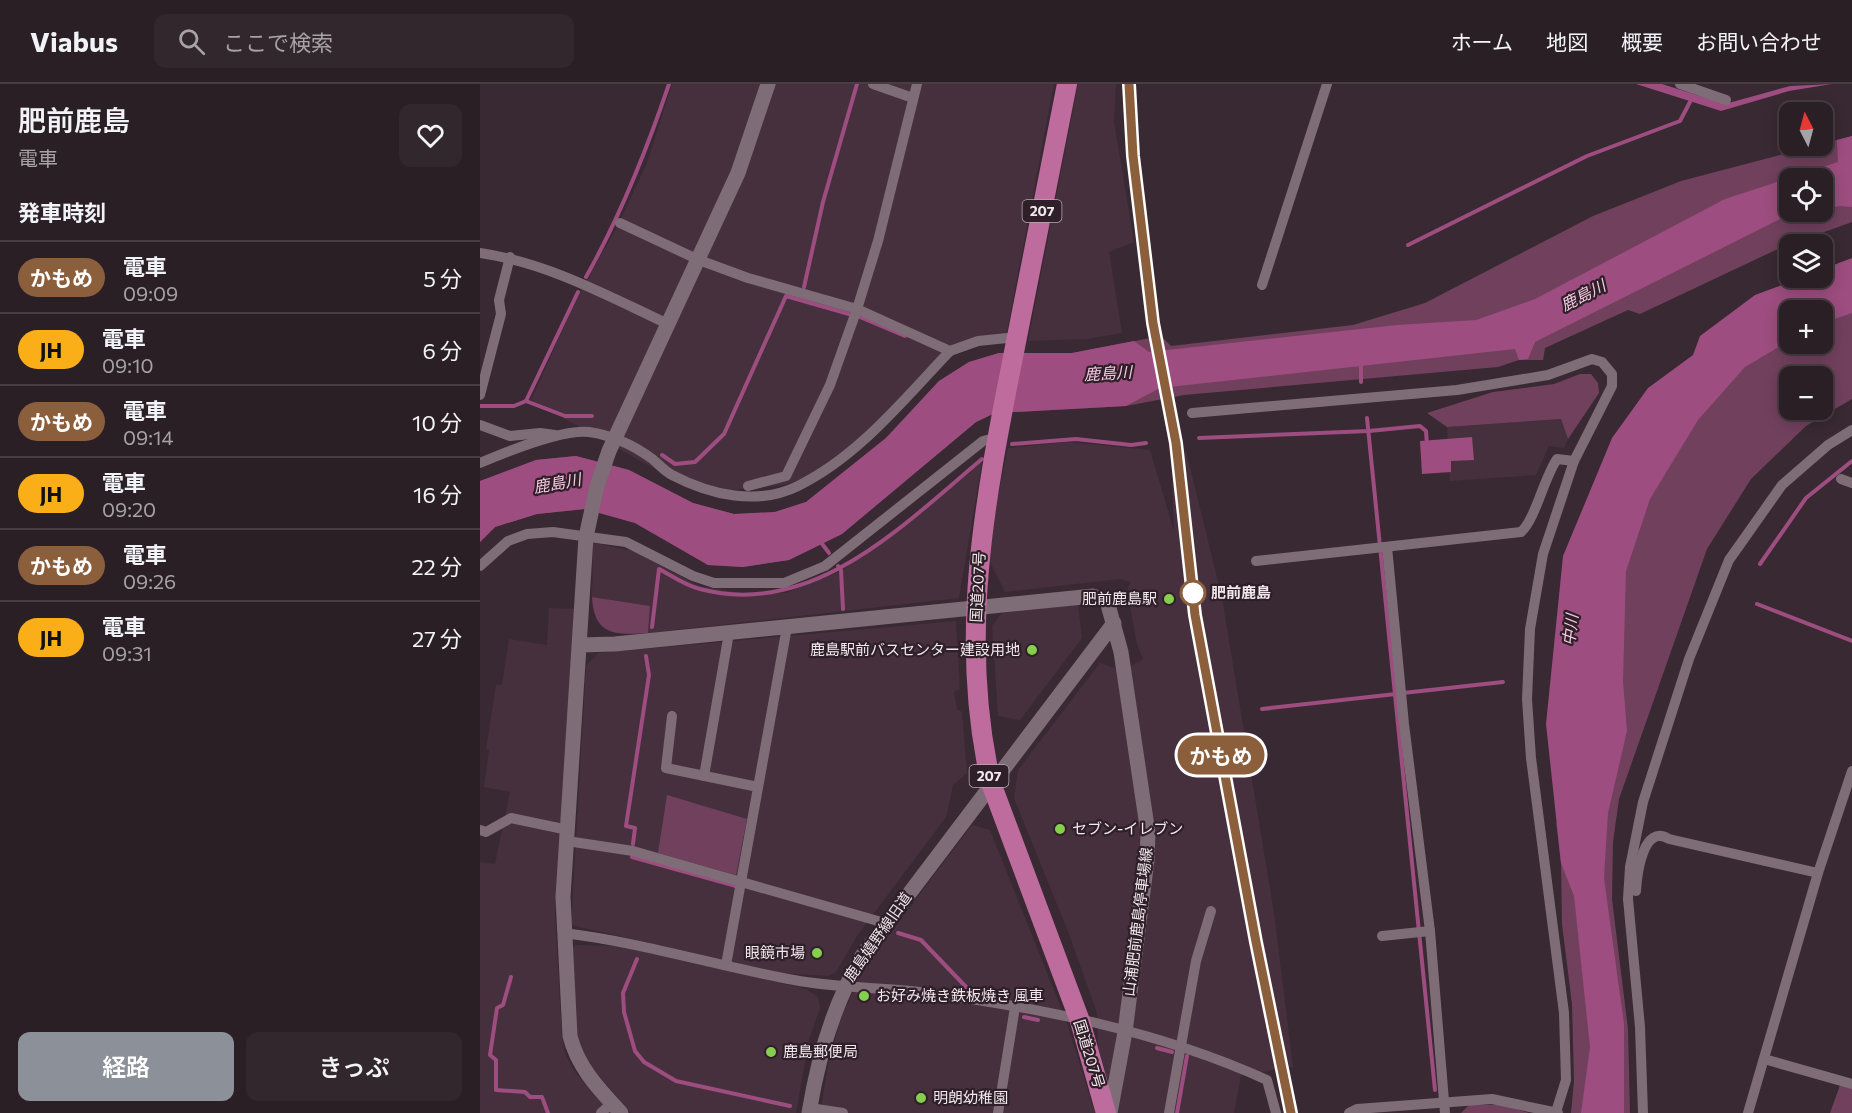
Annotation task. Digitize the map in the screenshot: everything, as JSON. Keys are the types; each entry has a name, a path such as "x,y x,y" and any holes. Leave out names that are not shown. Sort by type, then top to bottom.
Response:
{"highway":[{"name":"国道207号","path":"1067,84 983,516 974,607 981,735 991,783 1080,1022 1108,1113"}],"street":[{"path":"611,1110 574,1053 570,1036 563,933 587,529 612,444 738,173 768,84"},
{"path":"873,84 913,98"},
{"path":"748,486 786,476 830,385 878,242 917,84"},
{"path":"1262,285 1327,84"},
{"path":"1680,84 1726,100"},
{"path":"620,223 699,260 748,278 857,309 950,351"},
{"path":"480,253 510,257 551,269 668,324"},
{"path":"480,395 501,314 499,300 510,257"},
{"path":"480,463 514,448 587,432 612,444 650,457 671,474 711,491 744,498 768,496 796,488 820,475 867,438 950,351 978,341 1017,337"},
{"path":"1192,413 1457,390 1548,375 1592,359 1602,362 1612,374 1612,386 1574,461 1543,554 1530,629 1527,699 1531,758 1564,1013 1566,1080 1557,1113 1492,1099 1357,1109 1349,1113"},
{"path":"480,425 510,436 540,433 562,436"},
{"path":"480,566 508,541 526,534 587,529 626,542 693,576 714,583 784,582 825,566 999,429"},
{"path":"1643,1113 1640,1027 1628,899 1630,867 1643,802 1689,659 1729,560 1782,485 1828,445 1852,430"},
{"path":"1256,561 1521,532 1528,526 1546,476 1557,459 1574,461"},
{"path":"1841,479 1852,483"},
{"path":"1387,547 1404,724 1430,931 1445,1113"},
{"name":"山浦肥前鹿島停車場線","path":"974,607 1093,596 1107,600 1114,624 1121,652 1148,834 1147,860 1125,1032 1108,1113"},
{"path":"580,645 615,644 974,607"},
{"name":"鹿島嬉野線旧道","path":"810,1110 823,1044 844,986 885,923 1114,624"},
{"path":"726,964 787,627"},
{"path":"704,776 729,633"},
{"path":"672,716 666,768 758,786"},
{"path":"1748,1113 1818,873 1848,793 1852,771"},
{"path":"480,830 486,832 511,818 567,836 633,850 885,923"},
{"path":"1631,919 1635,909 1637,877 1648,841 1654,836 1663,835 1669,839 1818,873"},
{"path":"1169,1113 1196,961 1211,911"},
{"path":"1382,936 1430,931"},
{"path":"563,933 614,939 795,980 844,986 872,986 1015,1007 1180,1045 1216,1057 1267,1080 1276,1113"},
{"path":"998,1113 1015,1007"},
{"path":"1764,1059 1852,1084"},
{"path":"810,1110 843,1113"}],"shaded area":[{"path":"672,84 1054,84 1005,342 979,344 952,354 831,469 784,485 732,490 671,478 531,400 579,294 616,229 647,163"},
{"path":"1078,84 1116,84 1114,122 1134,242 1109,252 1122,333 1087,339 1028,341"},
{"path":"1852,136 1852,165 1833,173 1833,168 1779,168 1779,183 1474,330 1027,365 805,526 480,481 536,460 576,456 629,470 693,503 734,514 775,512 806,502 886,438 939,381 969,362 999,353 1072,353 1161,336 1171,346 1353,325 1425,303 1593,216 1681,181 1779,155 1833,156 1833,141"},
{"path":"1852,193 1852,222 1819,234 1779,234 1779,248 1640,314 1628,310 1545,348 1543,360 1519,360 1498,367 1184,395 1126,406 995,413 976,422 842,534 789,560 743,567 708,565 635,523 585,509 537,514 495,527 480,542 480,524 547,492 742,555 948,415 1510,339 1779,217 1779,222 1833,222 1833,197"},
{"path":"1852,281 1852,399 1833,410 1833,366 1779,366 1779,420 1816,420 1806,426 1751,479 1707,549 1619,799 1613,842 1612,899 1628,1029 1630,1113 1615,1113 1592,878 1606,531 1779,321 1779,354 1833,354 1833,300 1803,300"},
{"path":"1580,374 1591,374 1598,383 1599,393 1568,439 1561,419 1447,427 1427,413 1493,392 1554,384"},
{"path":"1561,419 1568,439 1564,448 1549,446 1536,475 1450,481 1447,427"},
{"path":"1068,442 1150,450 1174,531 1171,453 1186,451 1222,598 1274,913 1293,1067 1241,1075 1234,1113 1116,1113 1098,1051 1097,1013 1069,934 1014,798 1018,770 1100,663 1117,669 1128,668 1143,659 1137,644 1127,590 1131,582 1120,579 1005,592 986,554 1008,448"},
{"path":"982,462 959,598 648,633 650,606 592,597 593,543 633,551 699,586 741,593 786,593 841,571 898,532"},
{"path":"592,597 650,606 648,633 626,634 608,630 597,619"},
{"path":"1078,604 1082,638 1020,720 998,716 992,626 1002,613"},
{"path":"549,608 575,609 555,913 562,1037 565,1054 574,1071 611,1113 480,1113 480,862 495,864 510,792 484,787 489,750 486,750 496,685 502,685 509,639 547,645"},
{"path":"956,621 960,689 954,692 957,709 962,712 967,773 953,785 946,817 857,936 836,972 828,976 780,973 571,925 586,666 598,653"},
{"path":"667,795 747,819 736,875 658,853"},
{"path":"1556,821 1580,890 1603,1038 1592,1113 1571,1113 1574,1081 1572,1004 1562,924 1561,863"},
{"path":"972,825 990,830 1067,1023 1095,1113 820,1113 830,1055 842,1016 864,968"},
{"path":"576,945 621,946 806,989 818,997 820,1008 809,1040 796,1113 631,1113 584,1059 577,1039 571,949"},
{"path":"1843,1077 1852,1080 1852,1113 1830,1113"},
{"path":"1469,1105 1503,1105 1529,1113 1461,1113"}],"water":[{"path":"1636,84 1662,84 1725,104 1790,86 1832,84 1789,91 1721,111"},
{"path":"1852,136 1852,207 1833,208 1833,168 1820,168 1838,162 1837,140"},
{"name":"鹿島川","path":"1779,181 1779,220 1535,342 1528,359 1519,360 1515,349 1160,388 1126,406 995,413 976,422 842,534 789,560 743,567 708,565 635,523 585,509 537,514 495,527 480,542 480,481 536,460 576,456 629,470 693,503 734,514 775,512 806,502 886,438 939,381 969,362 999,353 1072,353 1134,341 1149,352 1397,325 1476,320 1535,299 1725,199"},
{"name":"中川","path":"1852,258 1852,313 1833,320 1833,300 1779,300 1779,347 1745,367 1698,420 1650,499 1626,571 1623,681 1627,731 1608,813 1604,878 1624,1024 1624,1113 1581,1113 1590,1047 1574,896 1561,863 1546,724 1563,556 1612,438 1648,388 1693,355 1700,336 1755,295 1779,286 1779,288 1833,288 1833,265"},
{"path":"1472,437 1474,460 1451,461 1451,472 1422,474 1420,441"}],"waterway":[{"path":"586,277 632,183 669,84"},
{"path":"804,287 823,202 857,84"},
{"path":"1408,245 1587,156 1680,121 1691,100"},
{"path":"480,406 514,406 526,401 578,292"},
{"path":"662,455 675,464 695,462 724,434 786,296 849,314"},
{"path":"860,317 905,336"},
{"path":"1361,362 1361,382"},
{"path":"526,401 565,416 592,416"},
{"path":"1367,418 1435,1090"},
{"path":"1199,438 1369,431 1420,426 1426,431 1427,445"},
{"path":"1012,444 1076,439 1131,445 1146,443"},
{"path":"652,627 659,569 700,589 741,595 781,591 818,578 854,560 888,537 982,459"},
{"path":"1760,564 1806,498 1852,461"},
{"path":"820,541 829,553"},
{"path":"838,566 841,570 843,609"},
{"path":"1757,604 1852,641"},
{"path":"633,844 635,828 626,826 649,675 646,656"},
{"path":"1403,693 1503,682"},
{"path":"1262,709 1396,694"},
{"path":"632,857 736,886"},
{"path":"898,933 921,940 967,988"},
{"path":"637,959 623,993 624,1012 635,1051 644,1062 676,1081 790,1106"},
{"path":"511,977 503,1005 497,1008 490,1055 496,1060 496,1090 525,1092 530,1097 542,1097 548,1113"},
{"path":"1024,1017 1038,1020"},
{"path":"1157,1048 1172,1052"},
{"path":"1177,1113 1187,1056"}],"railway":[{"path":"1129,84 1133,156 1153,323 1176,443 1195,615 1256,942 1291,1113"}],"train":[{"name":"かもめ","path":"1129,84 1133,156 1153,323 1176,443 1195,615 1256,942 1291,1113"}],"place":[{"name":"肥前鹿島","path":"1193,593"},
{"name":"肥前鹿島駅","path":"1169,599"},
{"name":"鹿島駅前バスセンター建設用地","path":"1032,650"},
{"name":"セブン-イレブン","path":"1060,829"},
{"name":"眼鏡市場","path":"817,953"},
{"name":"お好み焼き鉄板焼き 風車","path":"864,996"},
{"name":"鹿島郵便局","path":"771,1052"},
{"name":"明朗幼稚園","path":"921,1098"}]}
